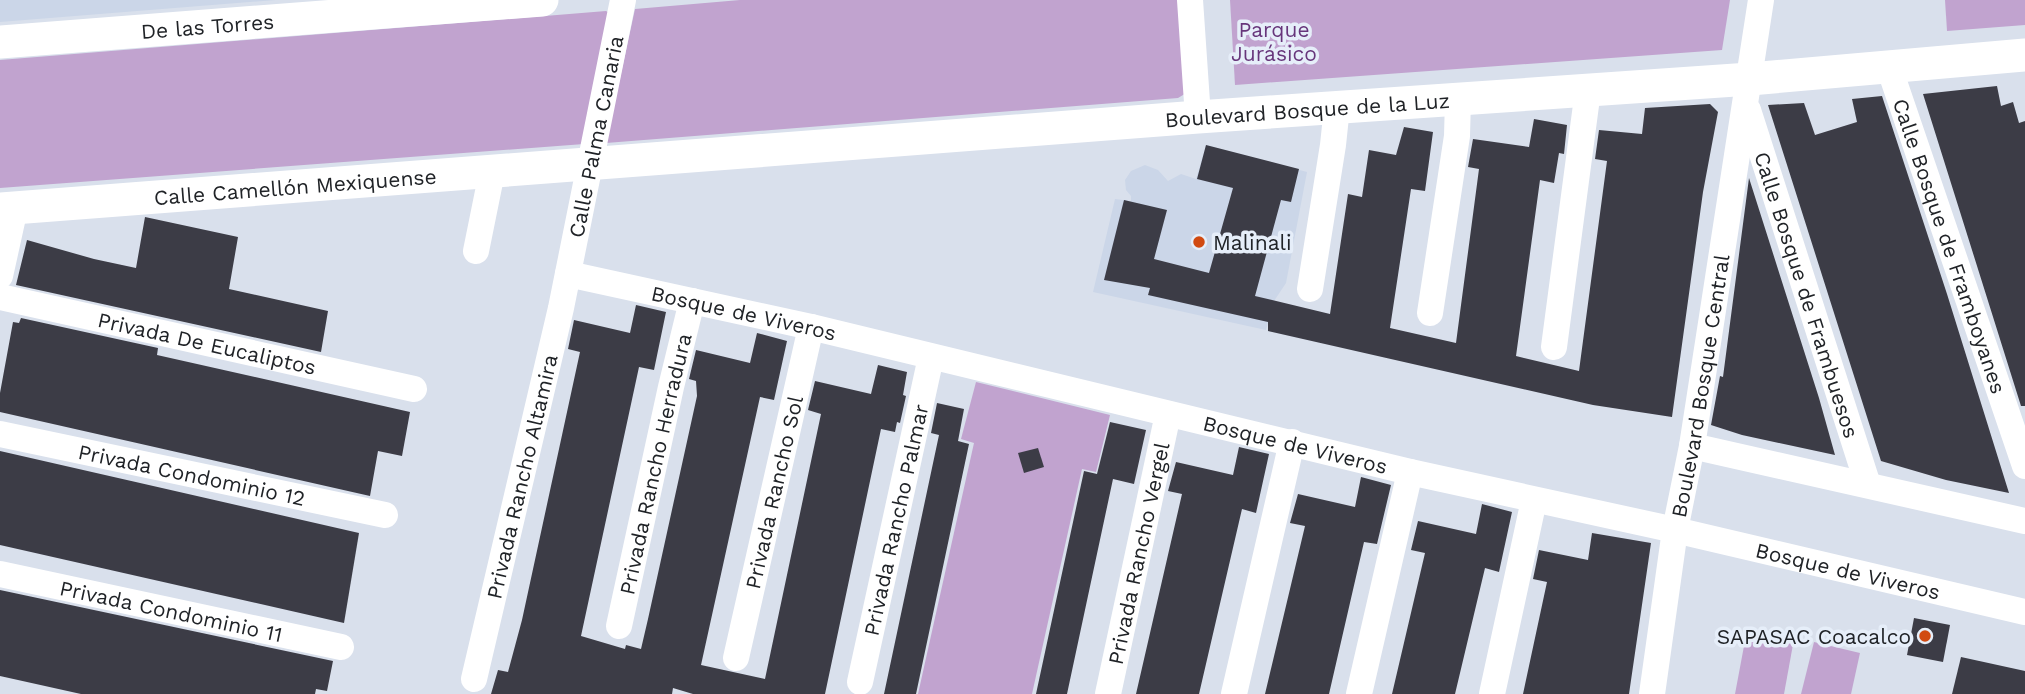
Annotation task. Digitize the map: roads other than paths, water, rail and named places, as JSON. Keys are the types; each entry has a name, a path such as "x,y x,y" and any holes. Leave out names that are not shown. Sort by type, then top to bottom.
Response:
{"main road":[{"name":"De las Torres","path":"0,42 542,0"},
{"name":"Boulevard Bosque de la Luz","path":"590,164 1588,90 1748,91 1889,67 2025,55"},
{"name":"Calle Camellón Mexiquense","path":"8,208 590,164"}],"street":[{"name":"Calle Palma Canaria","path":"568,274 623,0"},
{"path":"1189,0 1198,117"},
{"name":"Boulevard Bosque Central","path":"1655,689 1675,530 1692,446 1761,0"},
{"name":"Calle Bosque de Framboyanes","path":"1889,67 2025,466"},
{"path":"1555,347 1588,90"},
{"name":"Calle Bosque de Frambuesos","path":"1748,91 1868,485"},
{"path":"1430,313 1457,136 1458,99"},
{"path":"1310,289 1337,107"},
{"path":"476,251 492,172"},
{"path":"0,276 8,208"},
{"name":"Bosque de Viveros","path":"568,274 811,327 1410,472 1675,530 2025,612"},
{"name":"Privada Rancho Altamira","path":"474,679 568,274"},
{"name":"Privada De Eucaliptos","path":"0,297 414,389"},
{"name":"Privada Rancho Herradura","path":"619,626 692,301"},
{"name":"Privada Rancho Sol","path":"736,657 811,327"},
{"name":"Privada Rancho Palmar","path":"860,682 930,357"},
{"name":"Privada Rancho Vergel","path":"1108,694 1168,414"},
{"name":"Privada Condominio 12","path":"0,434 385,515"},
{"path":"1234,694 1292,442"},
{"path":"1692,446 2025,521"},
{"path":"1359,694 1410,472"},
{"path":"1492,694 1534,500"},
{"name":"Privada Condominio 11","path":"0,574 341,647"}],"place":[{"name":"Malinali","path":"1199,242"},
{"name":"SAPASAC Coacalco","path":"1925,636"}],"park label":[{"name":"Parque Jurásico","path":"1274,41"}]}
